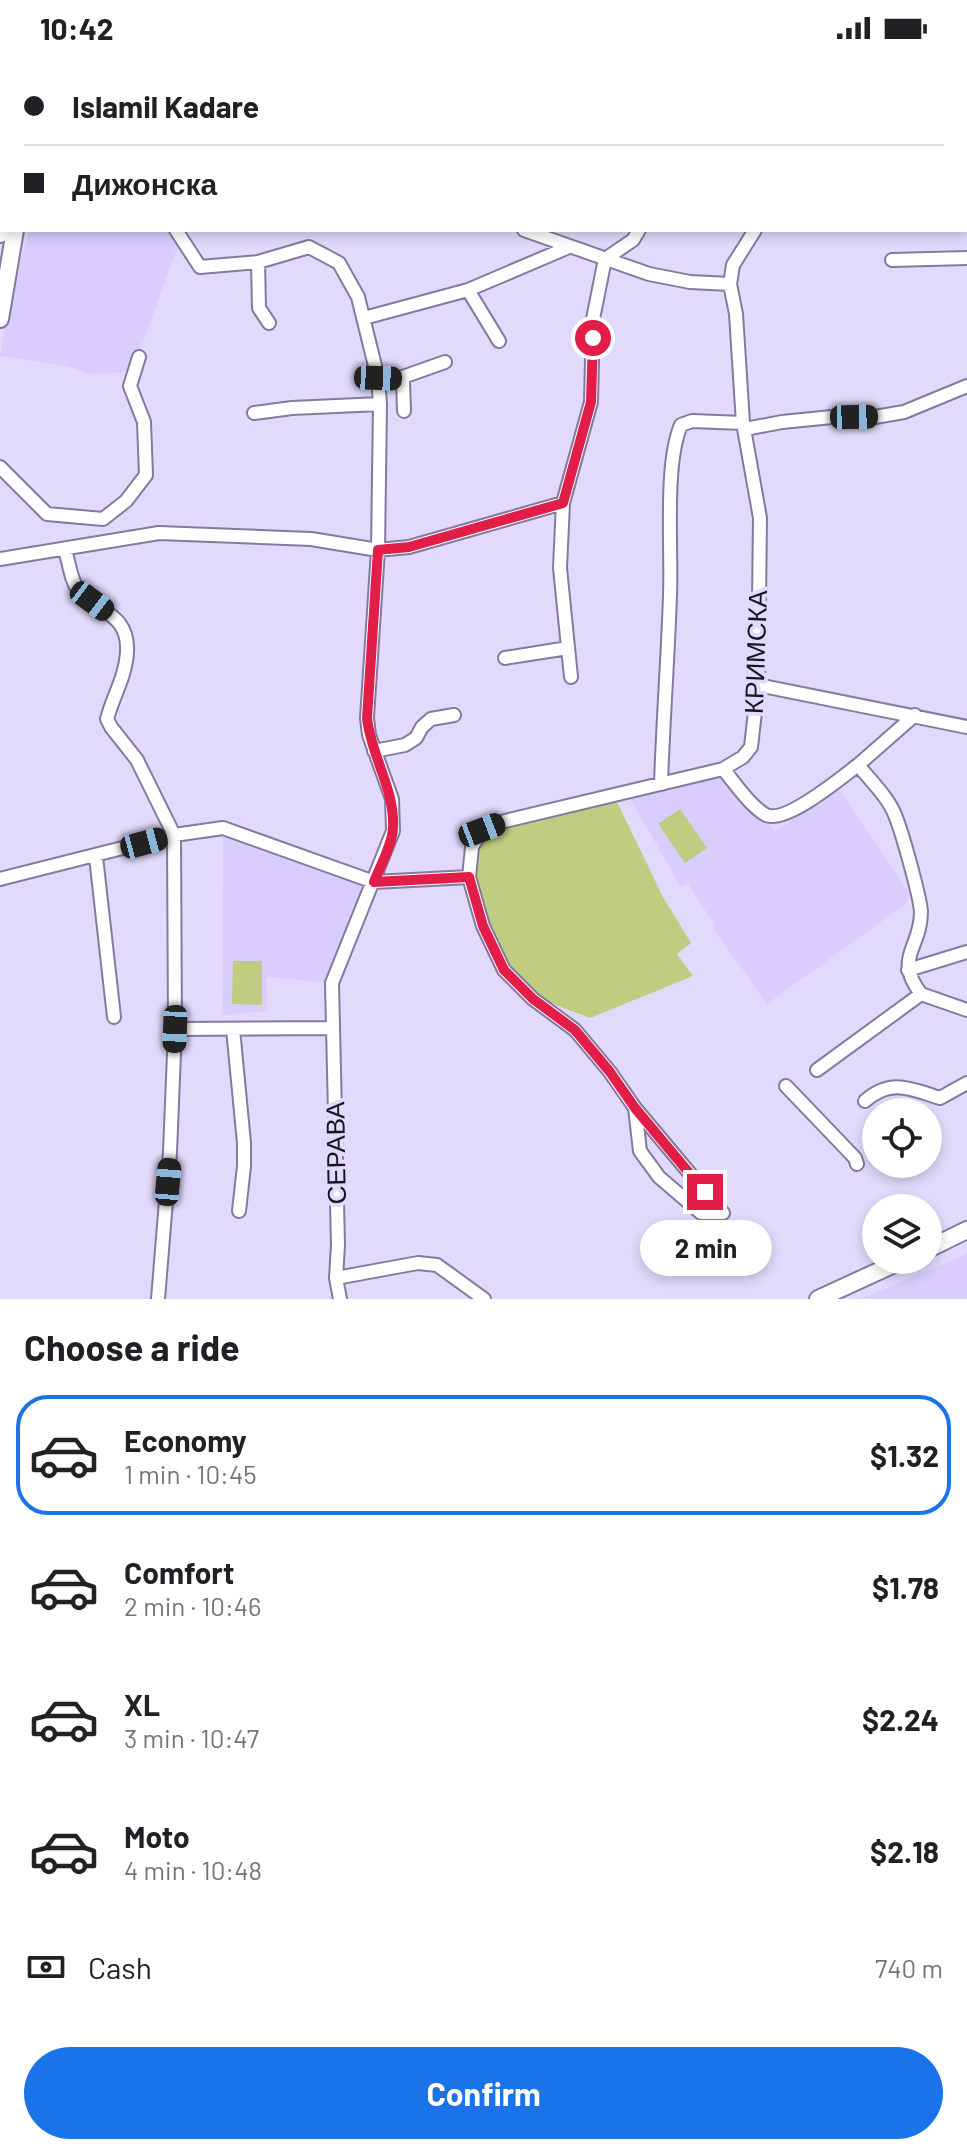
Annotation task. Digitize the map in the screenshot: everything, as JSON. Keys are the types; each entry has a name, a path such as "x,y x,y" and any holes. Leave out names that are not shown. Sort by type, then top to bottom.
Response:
{"street":[{"name":"СЕРАВА","path":"177,232 200,267 264,261 309,247 339,263 358,297 378,378 378,550 367,718 374,751 392,799 393,831 332,983 338,1245 336,1278 340,1299"},
{"path":"529,232 649,274 690,282 730,284 733,265 754,232"},
{"path":"571,677 560,568 563,503 591,402 593,319 605,259 633,240 638,232"},
{"path":"0,319 7,242"},
{"path":"364,318 468,290 569,247"},
{"path":"892,260 967,258"},
{"path":"264,261 259,308 269,323"},
{"name":"КРИМСКА","path":"469,877 472,847 482,830 505,821 723,769 743,757 751,747 758,685 760,518 744,426 737,326 730,284"},
{"path":"468,290 499,341"},
{"path":"0,467 47,514 103,519 126,501 146,475 144,422 130,386 139,357"},
{"path":"378,378 400,378 445,362"},
{"path":"400,378 405,386 404,411"},
{"path":"661,784 673,462 681,425 692,421 744,426 832,417 875,417 904,412 967,386"},
{"path":"254,413 380,404"},
{"path":"0,559 159,533 311,539 378,550 409,547 563,503"},
{"path":"65,550 76,589 120,622 127,634 127,655 107,719 137,760 174,835 175,1029 170,1152 158,1299"},
{"path":"505,658 568,648"},
{"path":"758,685 967,727"},
{"path":"374,751 405,745 416,738 431,719 454,715"},
{"path":"723,769 763,813 774,818 832,785 915,715"},
{"path":"858,765 895,813 918,899 920,919 907,959 908,970 921,994 967,1010"},
{"path":"0,879 174,835 223,828 374,882 469,877 483,926 504,970 533,999 575,1030 723,1213 701,1213 659,1177 640,1151 635,1108"},
{"path":"96,857 114,1017"},
{"path":"908,970 967,952"},
{"path":"817,1070 921,994"},
{"path":"175,1029 333,1028"},
{"path":"233,1029 244,1143 239,1211"},
{"path":"868,1098 875,1092 900,1087 940,1098 967,1083"},
{"path":"786,1086 855,1158 857,1164"},
{"path":"942,1242 967,1230"},
{"path":"336,1278 418,1263 437,1265 484,1299"},
{"path":"818,1299 872,1274"}],"shaded area":[{"path":"29,232 173,232 179,243 144,340 127,372 89,374 68,366 0,356 12,287"},
{"path":"724,774 775,831 839,789 909,893 907,903 767,1004 713,928 715,925 688,884 681,887 630,799"},
{"path":"223,830 365,885 332,983 267,977 267,1011 222,1015"},
{"path":"967,1254 967,1299 861,1299 920,1274 942,1274 942,1265"}],"green space":[{"path":"615,798 663,897 691,943 677,954 693,976 590,1018 543,998 519,979 491,925 475,878 475,868 483,838 506,825"},
{"path":"680,809 707,848 685,863 658,824"},
{"path":"233,961 262,961 262,1005 232,1004"}],"route":[{"path":"593,338 591,402 563,503 409,547 378,550 367,718 369,735 392,799 393,831 374,882 469,877 492,950 504,970 533,999 575,1030 705,1192"}]}
